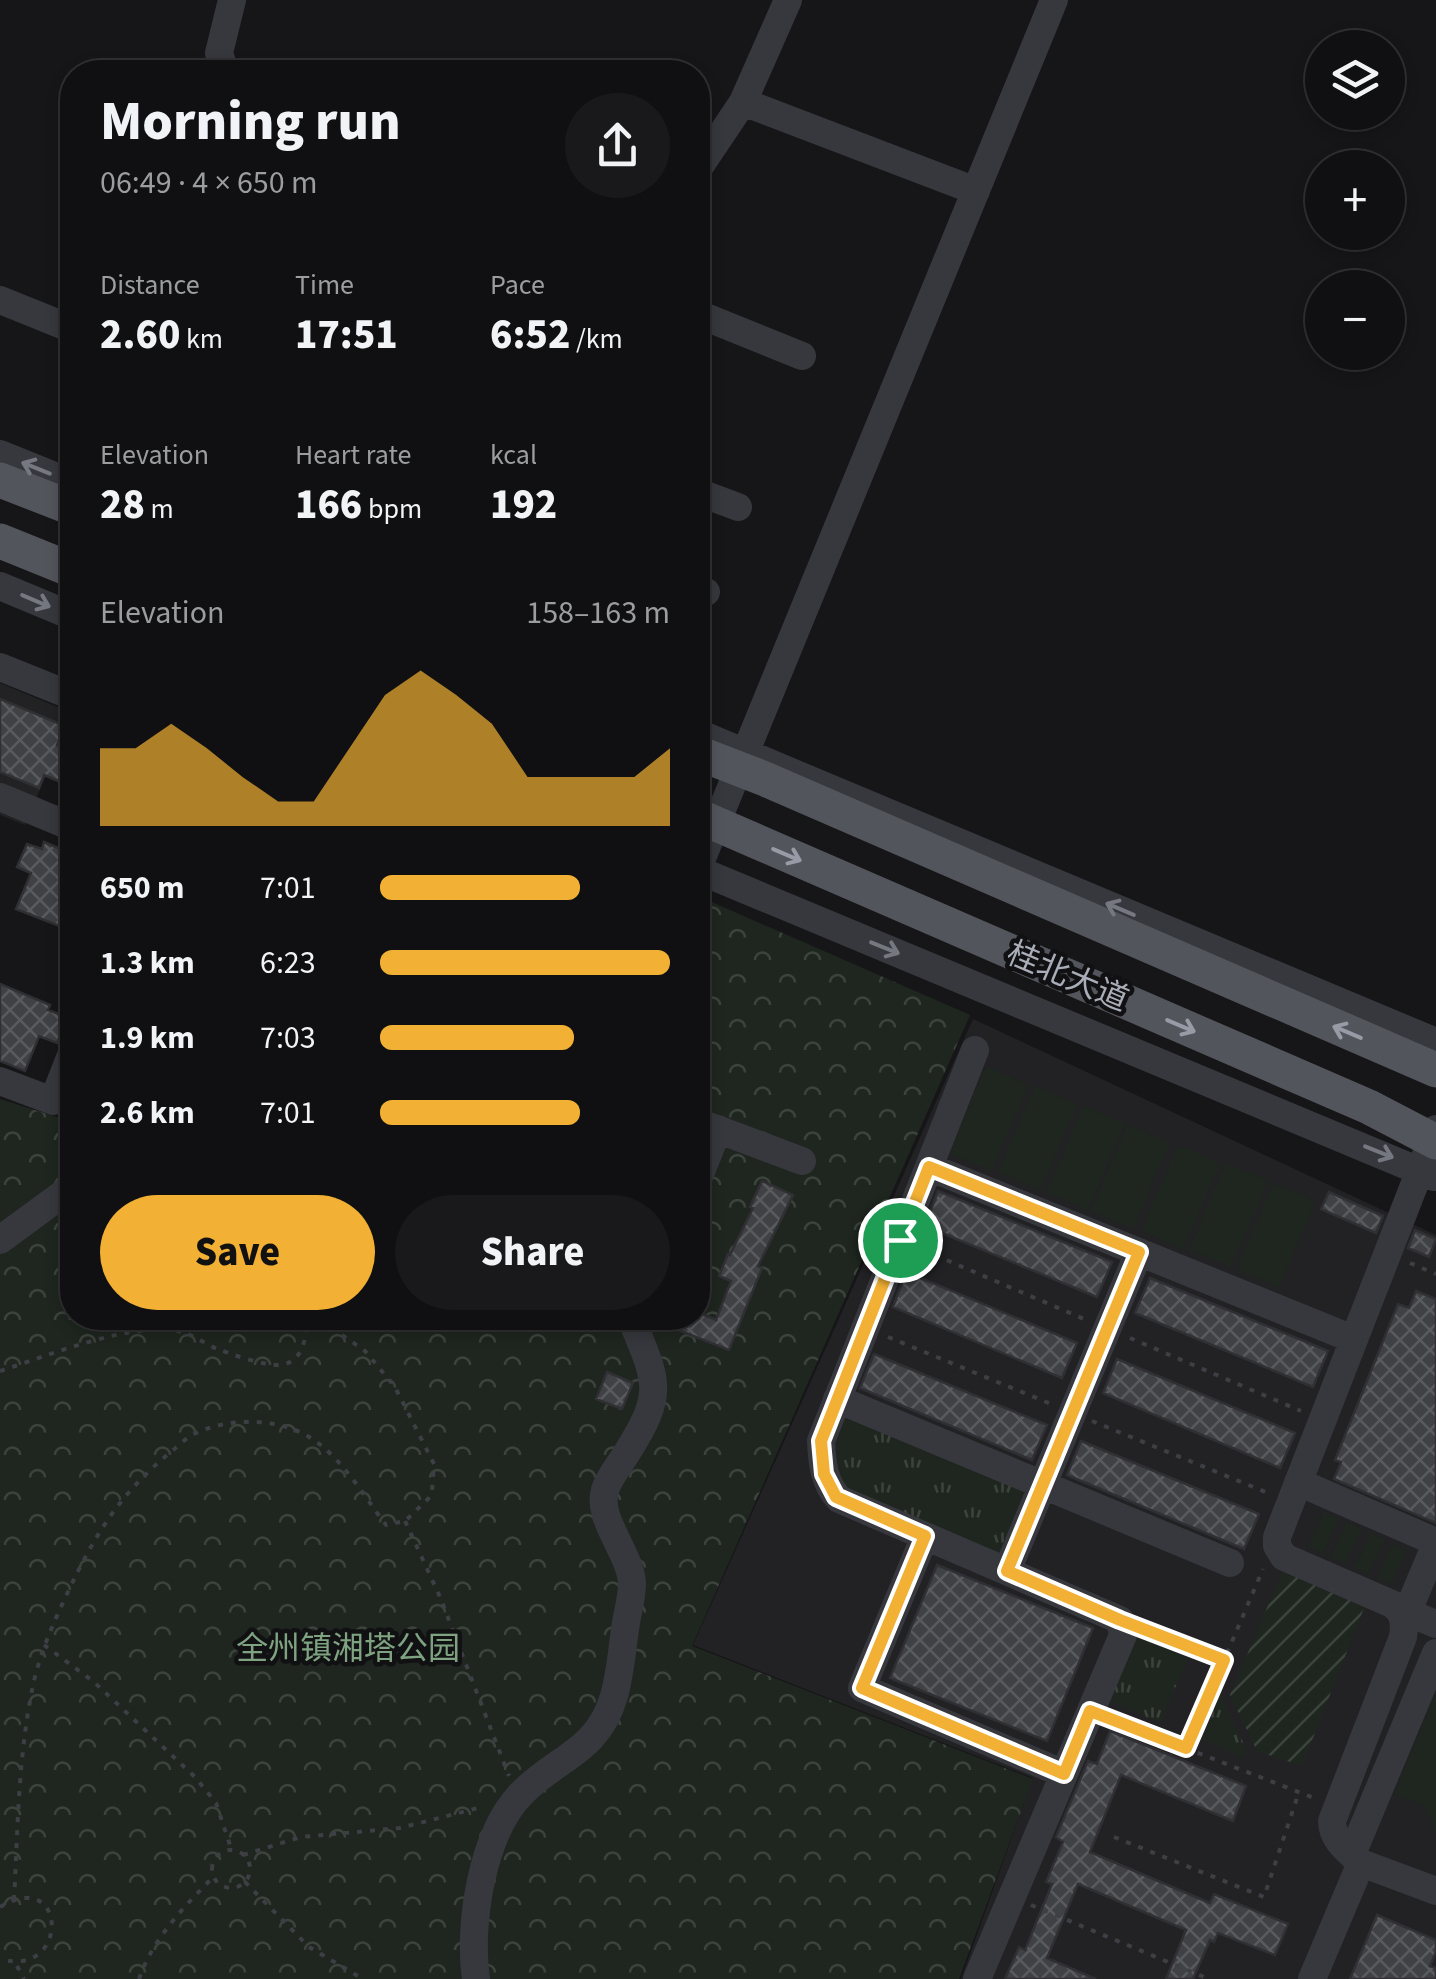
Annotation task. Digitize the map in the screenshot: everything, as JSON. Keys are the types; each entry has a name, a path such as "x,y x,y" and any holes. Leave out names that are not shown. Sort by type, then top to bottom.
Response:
{"main road":[{"path":"0,480 60,503"},
{"path":"0,541 60,565"},
{"name":"桂北大道","path":"710,755 743,761 1436,1070"},
{"name":"桂北大道","path":"710,821 1369,1107 1432,1152"}],"street":[{"path":"222,60 232,0"},
{"path":"710,151 743,102 788,0"},
{"path":"710,815 743,761 1054,0"},
{"path":"743,102 976,191"},
{"path":"0,300 60,324"},
{"path":"710,319 802,356"},
{"path":"0,454 60,478"},
{"path":"710,497 738,508"},
{"path":"0,586 60,611"},
{"path":"0,667 60,691"},
{"path":"710,740 743,761 1436,1042"},
{"path":"0,797 60,821"},
{"path":"710,874 1432,1152 1276,1537 1284,1557 1436,1624"},
{"path":"975,1050 821,1441 824,1474 839,1499 1120,1620 1122,1635 978,1979"},
{"path":"0,1081 54,1100 60,1084"},
{"path":"710,1127 802,1162"},
{"path":"929,1167 1354,1339"},
{"path":"0,1240 60,1196"},
{"path":"1007,1571 1139,1252"},
{"path":"476,1979 479,1886 502,1820 524,1790 584,1747 597,1731 614,1695 632,1584 623,1551 605,1512 604,1492 645,1424 654,1397 648,1359 636,1330"},
{"path":"837,1399 1230,1563"},
{"path":"1298,1482 1436,1543 1404,1611 1403,1637 1332,1821 1332,1831 1357,1859 1436,1891"},
{"path":"925,1536 862,1688 1064,1774"},
{"path":"1312,1979 1436,1653"}],"path":[{"path":"1388,1253 1436,1274"},
{"path":"0,1372 85,1343 143,1330"},
{"path":"168,1330 278,1366 301,1352 305,1330"},
{"path":"14,1900 24,1735 44,1645 88,1548 114,1508 149,1470 193,1434 221,1424 258,1422 294,1429 328,1450 386,1524 406,1521 428,1499 434,1464 395,1388 364,1351 335,1330"},
{"path":"244,1855 301,1837 400,1828 518,1798 440,1597 406,1521"},
{"path":"1186,1748 1276,1537"},
{"path":"1120,1620 1224,1660"},
{"path":"44,1645 94,1682 196,1778 216,1803 232,1850"},
{"path":"1090,1711 1337,1807"},
{"path":"1114,1837 1264,1897 1299,1792"},
{"path":"232,1850 244,1855 250,1872 244,1882 227,1888 221,1885 212,1870 216,1858 232,1850"},
{"path":"139,1979 144,1964 174,1918 214,1876"},
{"path":"244,1882 309,1948 363,1979"},
{"path":"1013,1897 1209,1979"},
{"path":"0,1906 26,1900 41,1907 51,1920 51,1946 42,1958 17,1966"},
{"path":"0,1958 17,1966 24,1979"}],"shaded area":[{"path":"0,683 60,708 60,742 25,825 0,815"},
{"path":"973,1019 1436,1235 1436,1979 961,1979 1033,1778 693,1645"}],"green space":[{"name":"全州镇湘塔公园","path":"710,901 970,1015 692,1646 1033,1779 959,1979 0,1979 0,1099 60,1118 60,1330 710,1330"},
{"path":"986,1066 1029,1085 991,1171 949,1153"},
{"path":"1035,1086 1078,1104 1040,1190 998,1172"},
{"path":"1083,1106 1125,1124 1088,1210 1046,1192"},
{"path":"1128,1125 1170,1143 1133,1229 1091,1211"},
{"path":"1178,1145 1220,1163 1183,1249 1141,1231"},
{"path":"1226,1163 1269,1181 1231,1267 1189,1249"},
{"path":"1274,1183 1316,1201 1279,1287 1236,1269"},
{"path":"848,1418 1029,1489 1006,1553 847,1490 836,1450 839,1423"},
{"path":"1324,1512 1339,1519 1323,1554 1307,1547"},
{"path":"1347,1522 1361,1529 1345,1564 1330,1557"},
{"path":"1371,1533 1385,1540 1369,1574 1354,1568"},
{"path":"1392,1543 1407,1550 1391,1584 1376,1578"},
{"path":"1283,1570 1366,1603 1302,1766 1257,1751 1230,1695"},
{"path":"1135,1635 1188,1658 1160,1723 1107,1700"},
{"path":"1218,1691 1247,1750 1245,1758 1196,1737"},
{"path":"1436,1693 1436,1834 1423,1805 1394,1794"}],"building":[{"path":"0,699 60,724 60,782 44,775 39,788 0,772"},
{"path":"44,842 60,849 60,926 16,909 31,873 17,867 27,844 42,849"},
{"path":"0,984 50,1005 48,1010 60,1014 60,1035 57,1043 39,1036 25,1071 0,1061"},
{"path":"762,1181 793,1195 758,1266 762,1268 729,1350 678,1330 710,1330 710,1317 716,1320 731,1281 719,1276 753,1208 750,1207"},
{"path":"938,1191 1112,1262 1097,1297 925,1226"},
{"path":"1329,1192 1383,1216 1376,1233 1321,1209"},
{"path":"1415,1230 1436,1239 1429,1257 1408,1248"},
{"path":"906,1272 1077,1343 1062,1378 893,1307"},
{"path":"1150,1278 1328,1351 1313,1387 1135,1313"},
{"path":"1416,1291 1436,1299 1436,1523 1334,1479 1341,1462 1335,1460 1398,1304 1409,1308"},
{"path":"874,1354 1047,1425 1032,1460 860,1388"},
{"path":"1117,1359 1295,1433 1280,1468 1103,1393"},
{"path":"607,1372 633,1383 622,1409 596,1399"},
{"path":"1081,1441 1259,1514 1244,1549 1067,1475"},
{"path":"937,1565 1093,1628 1047,1741 890,1678"},
{"path":"1110,1731 1246,1786 1233,1821 1121,1775 1090,1852 1210,1903 1214,1894 1288,1924 1275,1955 1218,1933 1214,1942 1210,1940 1193,1979 1166,1979 1186,1930 1078,1884 1047,1958 1096,1979 1005,1979 1019,1947 1025,1950 1052,1884 1046,1882 1063,1842 1056,1837 1088,1761 1097,1764"},
{"path":"1377,1915 1436,1940 1430,1966 1436,1968 1436,1979 1350,1979"}],"route":[{"path":"929,1167 1139,1252 1007,1571 1224,1660 1186,1748 1090,1711 1064,1774 862,1688 925,1536 836,1497 824,1474 821,1441 900,1240 929,1167"}]}
